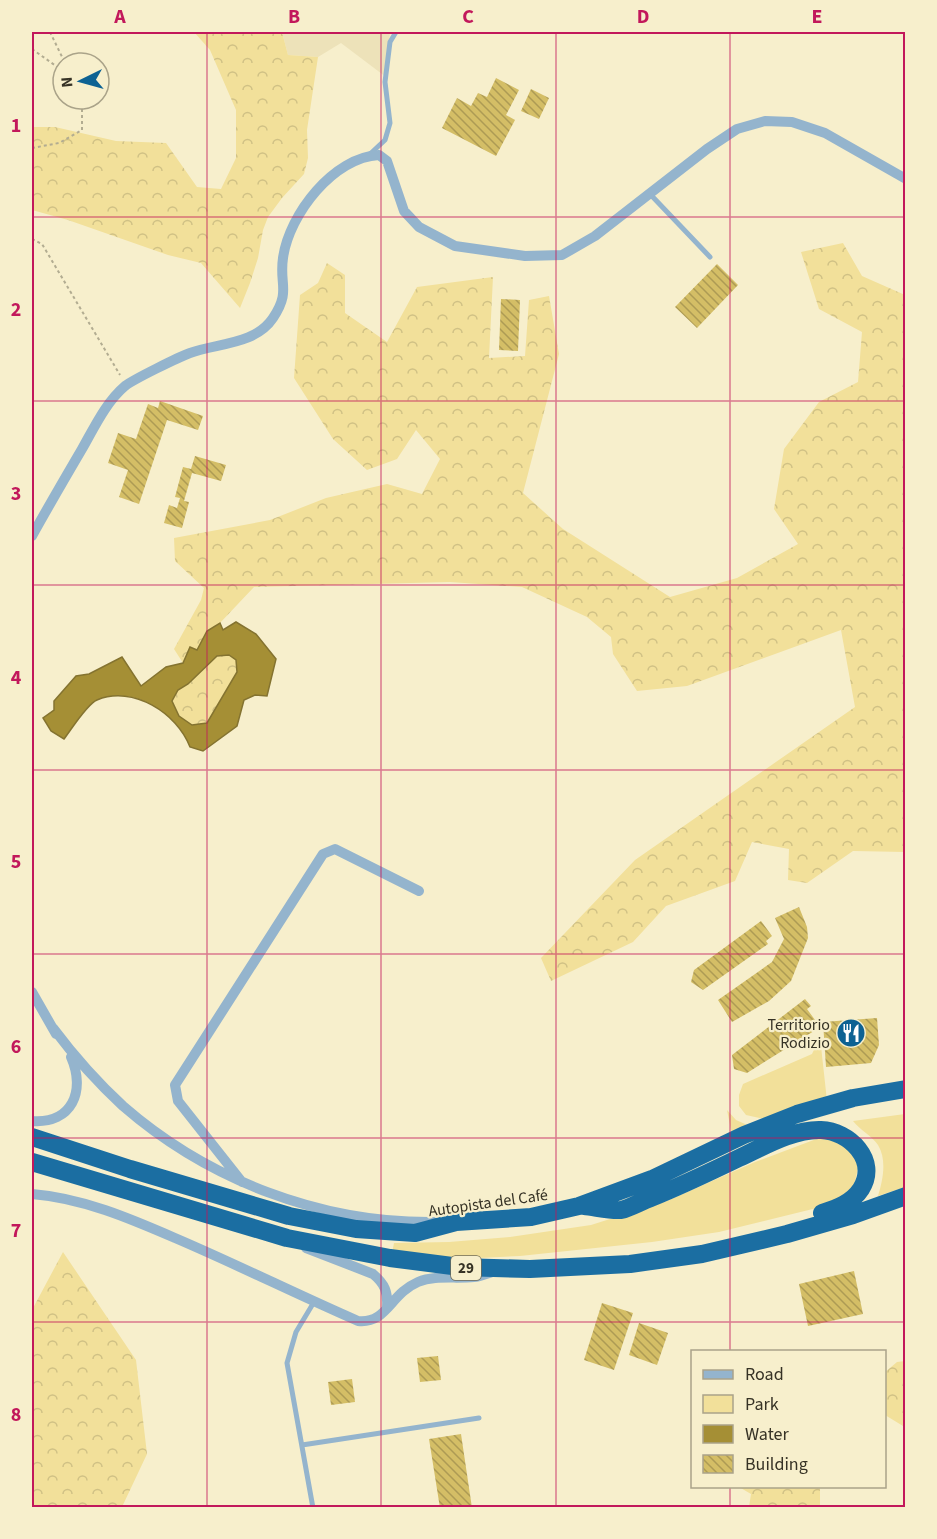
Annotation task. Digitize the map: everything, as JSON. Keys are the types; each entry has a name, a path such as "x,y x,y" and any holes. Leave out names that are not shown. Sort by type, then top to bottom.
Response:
{"highway":[{"name":"Autopista del Café","path":"32,1137 204,1192 322,1224 416,1233 456,1222 531,1217 579,1206 652,1179 720,1146 797,1114 853,1098 906,1089"},
{"path":"579,1206 621,1210 673,1189 764,1146 800,1133 832,1130 845,1136 861,1151 866,1172 864,1182 860,1191 842,1206 755,1232 661,1250 630,1264"},
{"name":"29","path":"32,1162 287,1238 411,1262 501,1269 630,1264 702,1254 758,1242 853,1215 906,1196"}],"street":[{"path":"32,536 104,411 126,385 191,353 253,335 272,321 284,297 283,258 292,230 307,201 333,174 358,158 379,155 387,161 404,211 418,227 455,246 525,256 562,255 595,236 707,149 737,129 765,121 792,122 825,133 906,179"},
{"path":"242,1182 178,1101 175,1085 323,854 335,849 419,891"},
{"path":"32,992 71,1058 77,1072 78,1085 76,1096 63,1113 48,1120 32,1121"},
{"path":"53,1028 98,1082 133,1114 180,1149 242,1182 311,1207 347,1215 383,1220 456,1222"},
{"path":"32,1194 81,1202 129,1218 358,1322 368,1322 380,1317 397,1296 418,1282 439,1278 476,1277 501,1269"},
{"path":"287,1238 310,1250 373,1274 386,1289 387,1307"}],"lane":[{"path":"368,155 385,140 390,123 385,81 390,42 396,32"},
{"path":"650,193 710,257"},
{"path":"313,1508 287,1363 296,1332 315,1301"},
{"path":"302,1445 479,1418"}],"path":[{"path":"50,32 59,51"},
{"path":"32,48 51,62"},
{"path":"32,148 59,142 82,130 81,111"},
{"path":"32,239 42,244 126,385"}],"shaded area":[{"path":"282,32 390,32 386,77 341,43 318,57 288,55"}],"green space":[{"path":"194,32 282,32 288,55 318,57 307,130 308,158 304,174 268,217 258,258 240,308 201,263 168,255 68,220 32,210 32,127 55,127 116,141 166,143 197,187 221,189 236,158 236,110 210,50"},
{"path":"843,243 862,276 905,295 905,852 853,851 807,883 788,880 789,849 752,842 735,881 666,906 633,942 551,981 541,958 635,860 855,707 841,630 687,686 637,691 613,654 611,637 587,617 522,587 450,582 254,587 220,623 207,631 197,650 190,647 183,663 174,649 201,600 204,588 175,561 174,538 270,520 326,498 387,484 422,494 440,459 416,430 397,459 367,470 333,439 294,378 300,295 318,283 327,263 345,275 345,313 387,342 417,287 493,277 489,358 525,356 529,300 549,296 559,354 523,493 563,529 670,597 737,578 798,544 774,509 784,449 819,402 858,382 862,332 819,309 801,252"},
{"path":"229,655 236,659 237,672 207,723 192,725 179,716 172,701 178,690 188,684 217,656"},
{"path":"820,1037 827,1101 768,1120 746,1115 739,1106 739,1095 743,1084 812,1054"},
{"path":"727,1110 736,1120 752,1127 732,1135"},
{"path":"905,1114 905,1187 878,1196 883,1170 881,1151 878,1145 853,1121"},
{"path":"819,1138 833,1140 854,1152 858,1168 853,1190 833,1204 719,1232 652,1242 520,1256 458,1259 392,1253 394,1243 449,1242 510,1237 591,1225 667,1201 755,1162"},
{"path":"63,1252 136,1360 147,1454 122,1507 32,1507 32,1310"},
{"path":"905,1361 906,1425 903,1426 886,1416 886,1371 897,1362"},
{"path":"741,1488 820,1488 820,1507 749,1507 751,1494"}],"water":[{"path":"236,622 256,634 276,659 267,696 255,695 244,700 237,726 203,751 190,747 175,723 164,713 139,699 125,696 111,696 93,702 64,739 51,731 43,718 54,710 54,701 76,676 89,674 122,657 141,686 166,667 183,663 190,647 197,650 207,631 220,623 223,630","holes":["229,655 236,660 237,672 207,723 192,725 179,716 172,701 178,690 188,684 217,656"]}],"building":[{"path":"496,78 519,90 506,115 515,120 496,156 442,128 457,98 471,106 478,93 487,97"},
{"path":"531,89 549,98 539,119 521,111"},
{"path":"717,264 738,285 697,328 675,307"},
{"path":"501,299 520,300 518,351 499,350"},
{"path":"160,401 203,416 198,430 167,420 139,504 119,497 128,470 108,463 118,433 136,439 148,404 158,408"},
{"path":"195,456 226,465 221,481 192,473 184,501 189,502 182,528 164,523 169,505 177,508 180,498 175,497 183,467 191,469"},
{"path":"799,907 807,927 808,938 791,981 769,1001 732,1022 718,1000 772,962 784,939 775,918"},
{"path":"761,921 772,936 766,941 768,944 703,990 691,982 694,970"},
{"path":"805,999 811,1006 807,1009 815,1020 811,1023 814,1031 747,1073 734,1069 732,1055"},
{"name":"Territorio Rodizio","path":"877,1018 879,1045 871,1063 826,1067 823,1022"},
{"path":"854,1271 863,1314 808,1326 799,1284"},
{"path":"602,1303 633,1313 614,1370 584,1360"},
{"path":"639,1323 668,1333 657,1365 629,1355"},
{"path":"438,1356 441,1380 420,1382 417,1358"},
{"path":"352,1379 355,1402 331,1405 328,1382"},
{"path":"461,1434 472,1508 440,1508 429,1439"}],"place":[{"name":"Territorio Rodizio","path":"851,1033"}]}
